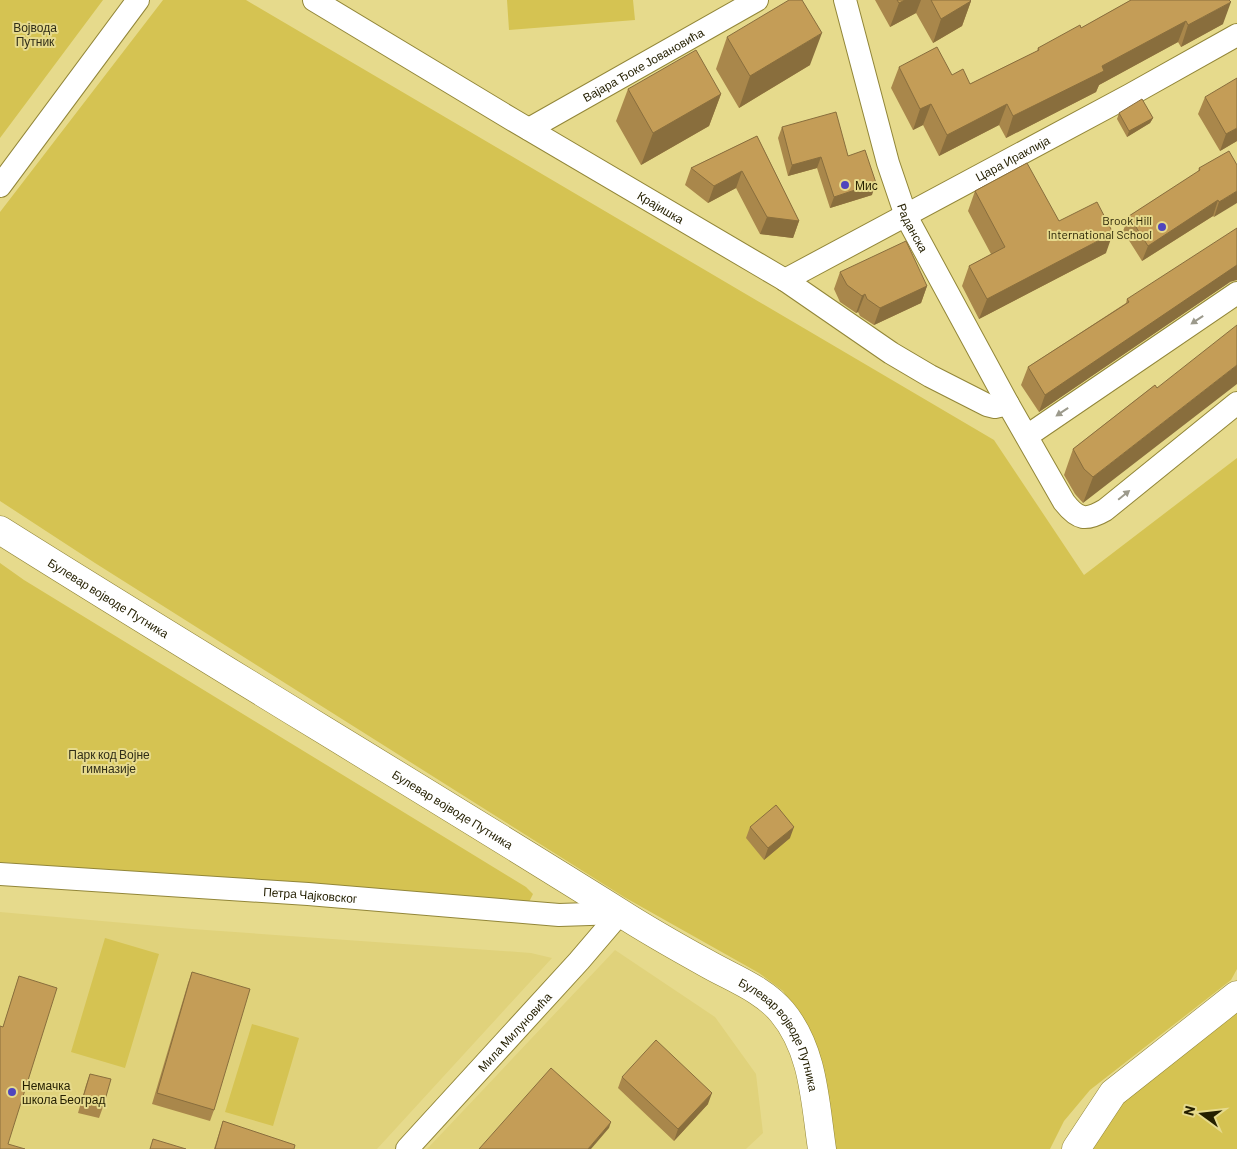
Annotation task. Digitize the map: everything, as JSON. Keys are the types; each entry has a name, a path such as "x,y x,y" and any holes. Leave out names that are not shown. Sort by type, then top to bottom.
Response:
{"street":[{"path":"0,186 138,0"},
{"name":"Крајишка","path":"314,0 785,280 891,352 930,376 987,405 995,407 1008,404"},
{"name":"Вајара Ђоке Јовановића","path":"529,129 757,0"},
{"name":"Раданска","path":"846,0 888,163 906,216 1008,404 1064,502 1073,513 1082,518 1093,517 1105,510 1237,403"},
{"name":"Цара Ираклија","path":"785,280 1130,95 1237,35"},
{"path":"1027,436 1237,293"},
{"name":"Булевар војводе Путника","path":"0,530 667,942 768,998 783,1014 797,1034 806,1057 814,1094 822,1149"},
{"name":"Петра Чајковског","path":"0,874 308,894 559,914 620,913"},
{"name":"Мила Милуновића","path":"407,1149 579,961 620,913"},
{"path":"1076,1149 1107,1101 1118,1088 1237,995"}],"shaded area":[{"path":"0,912 192,929 531,953 552,958 377,1149 0,1149"},
{"path":"615,950 715,1017 756,1074 763,1133 746,1149 427,1149"}],"green space":[{"name":"Војвода Путник","path":"0,0 103,0 0,138"},
{"path":"163,0 246,0 994,440 1084,575 1237,458 1237,969 1231,980 1090,1090 1064,1121 1050,1149 829,1149 796,1012 783,991 759,973 624,897 0,501 0,212"},
{"path":"507,0 633,0 635,20 509,30"},
{"name":"Парк код Војне гимназије","path":"0,563 24,580 526,887 533,894 529,902 0,862"},
{"path":"105,938 159,954 125,1068 71,1052"},
{"path":"1237,1010 1237,1149 1086,1149 1128,1089"},
{"path":"252,1024 299,1038 273,1126 225,1112"}],"building":[{"path":"789,0 802,0 822,33 750,76 727,37"},
{"path":"931,0 970,0 971,1 941,19"},
{"path":"1131,0 1229,0 1231,2 1188,25 1186,21 1102,66 1104,71 1013,116 1007,104 947,135 931,104 920,109 899,67 937,47 952,75 963,69 970,84 1039,50 1038,48 1080,25 1081,28"},
{"path":"696,50 721,94 653,133 628,89"},
{"path":"1237,78 1237,128 1226,134 1205,97"},
{"path":"1142,99 1153,118 1129,131 1119,113"},
{"path":"836,112 848,156 865,150 876,183 834,197 821,157 792,165 782,127"},
{"path":"757,136 799,221 767,217 742,171 714,186 691,168"},
{"path":"1229,151 1237,165 1237,191 1219,202 1218,200 1148,246 1129,216 1200,170 1199,168"},
{"path":"1027,163 1059,221 1097,202 1113,233 987,299 969,266 1005,247 975,191"},
{"path":"1237,228 1237,265 1045,395 1028,367 1129,302 1127,299"},
{"path":"906,241 927,286 880,308 867,299 865,294 862,296 847,285 840,272"},
{"path":"1237,325 1237,365 1093,477 1084,469 1073,449 1155,385 1157,388"},
{"path":"776,805 794,827 768,848 750,827"},
{"path":"192,972 250,989 214,1110 157,1093"},
{"name":"Немачка школа Београд","path":"19,976 57,988 8,1144 25,1149 0,1149 0,1026 3,1027"},
{"path":"656,1040 712,1093 678,1129 622,1077"},
{"path":"551,1068 611,1122 588,1149 479,1149"},
{"path":"90,1074 111,1079 103,1107 82,1101"},
{"path":"223,1121 295,1145 294,1149 215,1149"},
{"path":"153,1139 186,1149 150,1149"}],"place":[{"name":"Мис","path":"845,185"},
{"name":"Brook Hill International School","path":"1162,227"},
{"name":"Немачка школа Београд","path":"12,1092"}]}
